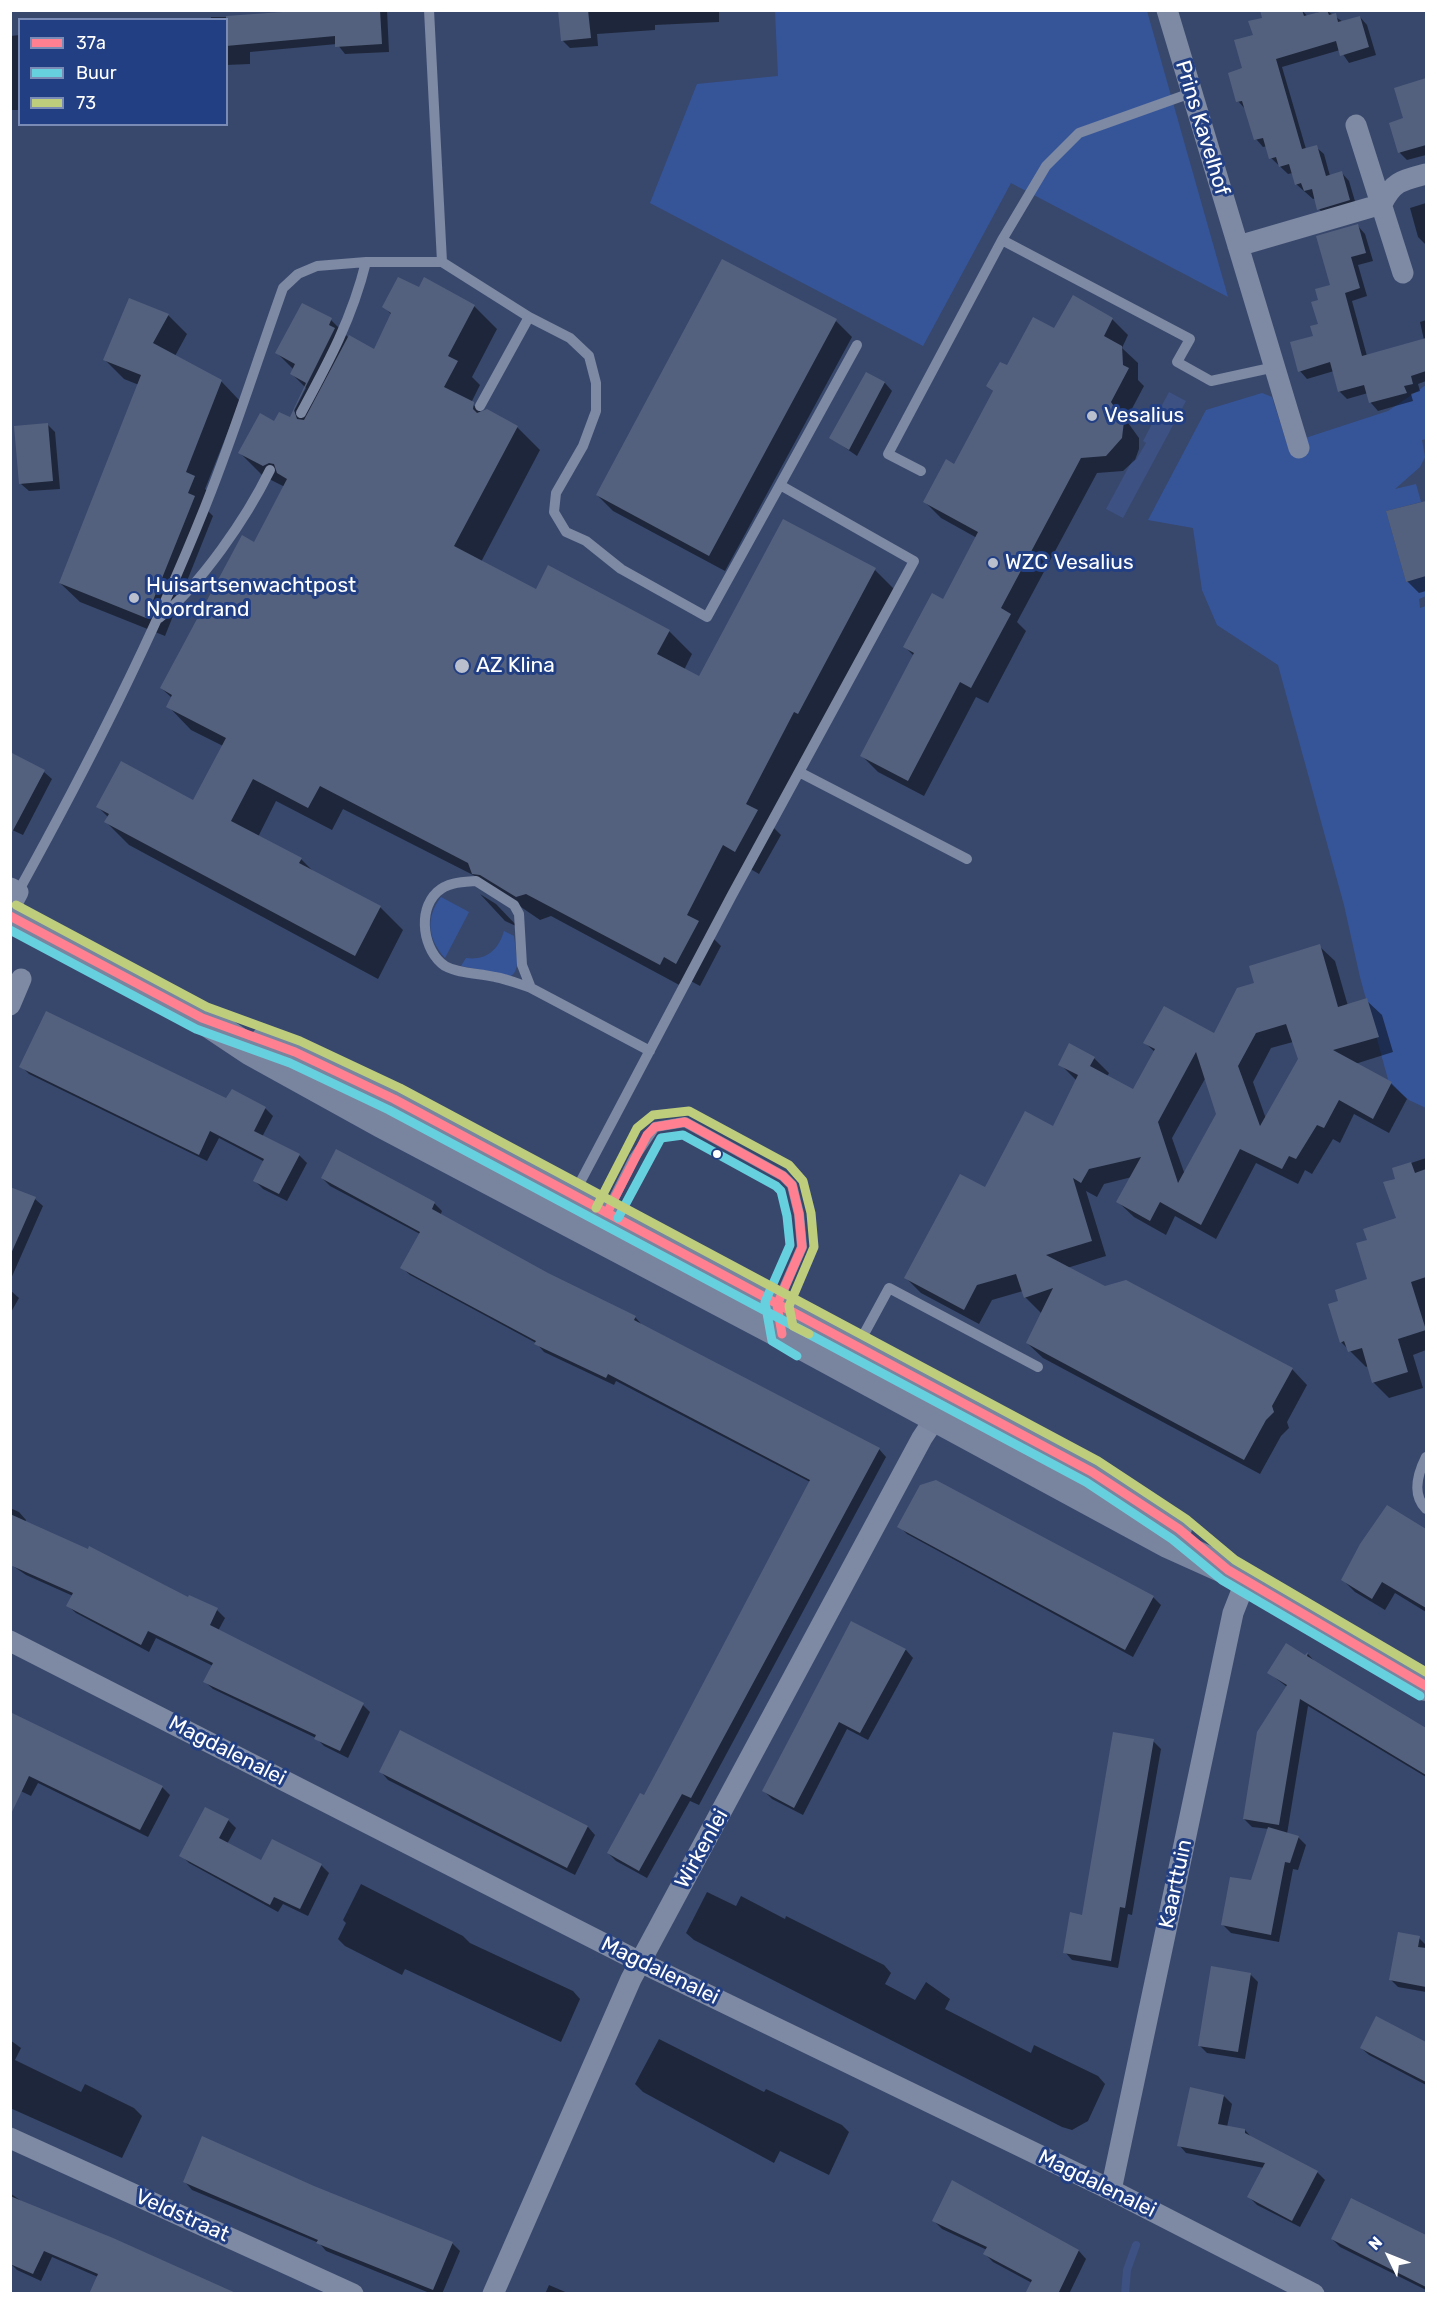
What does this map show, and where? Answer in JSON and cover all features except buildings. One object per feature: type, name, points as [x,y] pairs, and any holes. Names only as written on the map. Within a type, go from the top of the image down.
[{"type":"street","name":"Prins Kavelhof","points":[[1167,10],[1299,448]]},
{"type":"street","points":[[1356,125],[1403,273]]},
{"type":"street","points":[[1238,246],[1382,204],[1389,190],[1400,182],[1426,174]]},
{"type":"street","points":[[12,901],[250,1050],[394,1130],[779,1319],[857,1348],[1092,1472],[1179,1529],[1237,1575]]},
{"type":"street","points":[[10,1005],[21,979]]},
{"type":"street","points":[[202,1018],[305,1057],[394,1099],[565,1199],[607,1213],[936,1417],[1168,1543],[1237,1575],[1426,1686]]},
{"type":"street","name":"Wirkenlei","points":[[494,2294],[640,1962],[922,1438],[936,1417]]},
{"type":"street","name":"Kaarttuin","points":[[1111,2190],[1233,1613],[1237,1575]]},
{"type":"street","name":"Magdalenalei","points":[[10,1641],[640,1962],[1111,2190],[1314,2294]]},
{"type":"street","name":"Veldstraat","points":[[10,2138],[353,2294]]},
{"type":"lane","points":[[429,10],[442,262]]},
{"type":"lane","points":[[921,471],[888,454],[1002,240],[1046,166],[1079,132],[1191,93]]},
{"type":"lane","points":[[1002,240],[1190,339],[1178,362],[1211,381],[1275,367]]},
{"type":"lane","points":[[300,413],[342,337],[357,297],[366,262]]},
{"type":"lane","points":[[12,901],[88,766],[156,620],[205,506],[283,288],[298,274],[317,266],[366,262],[442,262],[529,317],[570,338],[589,356],[596,383],[596,411],[583,446],[556,493],[554,512],[566,532],[586,542],[621,569],[707,617],[857,345]]},
{"type":"lane","points":[[480,406],[529,317]]},
{"type":"lane","points":[[156,620],[193,586],[257,497],[270,470]]},
{"type":"lane","points":[[394,1130],[413,1124],[565,1199],[650,1051],[914,561],[780,485]]},
{"type":"lane","points":[[799,772],[967,859]]},
{"type":"lane","points":[[531,987],[522,965],[519,914],[514,905],[476,881],[454,883],[436,893],[425,914],[425,934],[432,952],[444,965],[531,987],[650,1051]]},
{"type":"lane","points":[[607,1213],[634,1158],[655,1127],[686,1122],[783,1176],[795,1193],[802,1247],[779,1319]]},
{"type":"lane","points":[[857,1348],[889,1288],[1038,1367]]},
{"type":"lane","points":[[1426,1457],[1419,1471],[1417,1483],[1418,1494],[1426,1509]]},
{"type":"shaded area","points":[[775,11],[1147,11],[1228,297],[1011,183],[923,346],[650,203],[697,84],[778,76]]},
{"type":"shaded area","points":[[1426,385],[1426,439],[1422,440],[1425,457],[1420,467],[1395,489],[1416,484],[1421,502],[1386,511],[1406,582],[1426,576],[1426,596],[1419,599],[1420,608],[1426,606],[1426,1108],[1409,1100],[1389,1083],[1360,977],[1344,905],[1278,665],[1217,625],[1202,590],[1193,528],[1148,520],[1206,410],[1262,393],[1272,397],[1287,444],[1388,411]]},
{"type":"shaded area","points":[[1169,392],[1186,401],[1123,518],[1106,509],[1133,459],[1136,460],[1146,443],[1143,441]]},
{"type":"shaded area","points":[[441,897],[469,912],[445,958],[435,943],[431,928],[432,913]]},
{"type":"shaded area","points":[[504,931],[514,936],[517,963],[511,976],[461,966],[466,958],[480,958],[491,952],[499,943]]},
{"type":"waterway","points":[[1125,2294],[1127,2270],[1136,2245]]},
{"type":"transit line","name":"73","points":[[16,905],[207,1007],[300,1041],[400,1088],[1098,1461],[1186,1519],[1235,1560],[1426,1672]]},
{"type":"transit line","name":"37a","points":[[10,916],[202,1018],[295,1052],[394,1099],[1092,1472],[1179,1529],[1228,1570],[1426,1686]]},
{"type":"transit line","name":"Buur","points":[[10,930],[196,1029],[290,1063],[389,1110],[1086,1482],[1172,1539],[1222,1580],[1420,1696]]},
{"type":"transit line","name":"73","points":[[596,1208],[637,1128],[653,1115],[689,1111],[789,1165],[803,1181],[811,1213],[814,1247],[789,1306],[793,1326],[809,1334]]},
{"type":"transit line","name":"37a","points":[[607,1213],[647,1135],[655,1127],[685,1122],[783,1176],[792,1185],[799,1214],[802,1247],[777,1305],[782,1334]]},
{"type":"transit line","name":"Buur","points":[[618,1218],[661,1138],[683,1135],[776,1186],[781,1191],[787,1216],[790,1245],[765,1302],[772,1341],[797,1356]]},
{"type":"place","name":"Vesalius","points":[[1092,416]]},
{"type":"place","name":"WZC Vesalius","points":[[993,563]]},
{"type":"place","name":"Huisartsenwachtpost Noordrand","points":[[134,598]]},
{"type":"place","name":"AZ Klina","points":[[462,666]]}]
